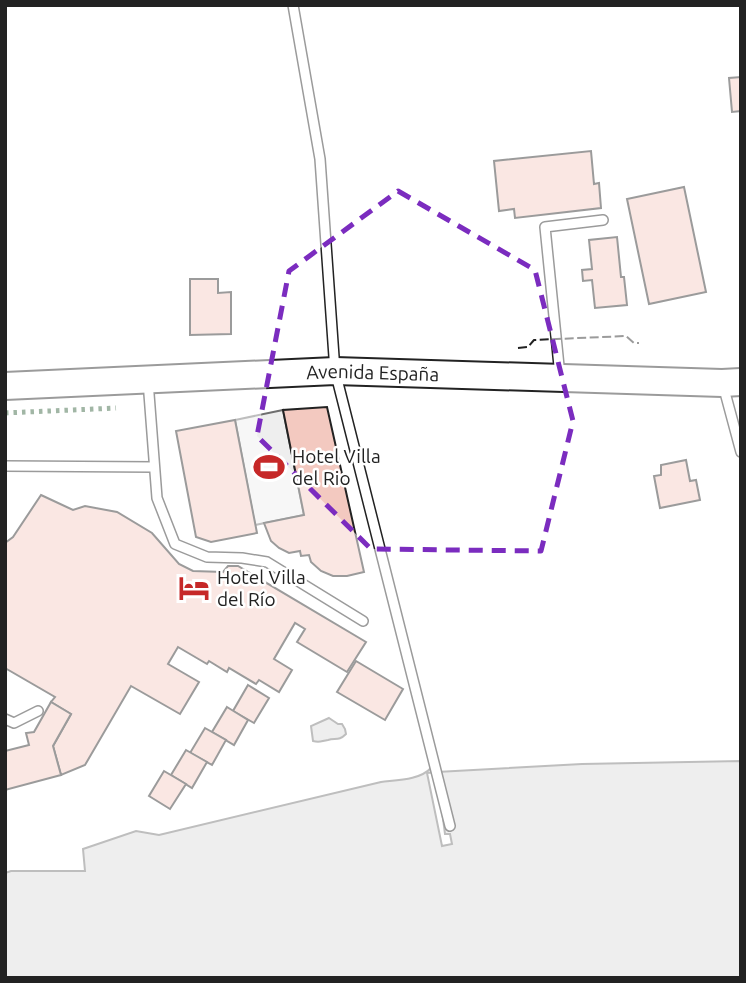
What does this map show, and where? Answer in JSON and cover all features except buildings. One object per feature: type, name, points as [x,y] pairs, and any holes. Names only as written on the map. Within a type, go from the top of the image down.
[{"type":"main road","name":"Avenida España","points":[[5,386],[335,372],[732,383]]},
{"type":"lane","points":[[293,5],[320,159],[335,372],[450,826]]},
{"type":"lane","points":[[560,377],[545,227],[603,220]]},
{"type":"lane","points":[[148,379],[157,498],[175,544],[207,557],[267,562],[363,621]]},
{"type":"lane","points":[[732,383],[741,452]]},
{"type":"lane","points":[[5,466],[155,467]]},
{"type":"lane","points":[[5,719],[14,723],[38,711]]},
{"type":"highlighted area","points":[[398,191],[535,270],[573,421],[541,551],[371,549],[257,436],[289,271]]},
{"type":"shaded area","name":"Hotel Villa del Rio","points":[[283,410],[304,515],[255,525],[235,420]]},
{"type":"shaded area","points":[[329,718],[342,724],[346,734],[337,739],[313,741],[311,726]]},
{"type":"shaded area","points":[[741,761],[741,978],[5,978],[5,873],[85,871],[83,849],[136,831],[159,835],[381,782],[415,777],[431,768],[437,772],[582,764]]},
{"type":"pier","points":[[437,772],[445,834],[450,834],[452,844],[442,846],[427,773]]},
{"type":"hedge","points":[[5,413],[116,408]]},
{"type":"fence","points":[[518,348],[528,347],[534,340],[626,336],[634,343],[639,343]]},
{"type":"place","name":"Hotel Villa del Rio","points":[[269,467]]},
{"type":"place","name":"Hotel Villa del Río","points":[[194,588]]}]
